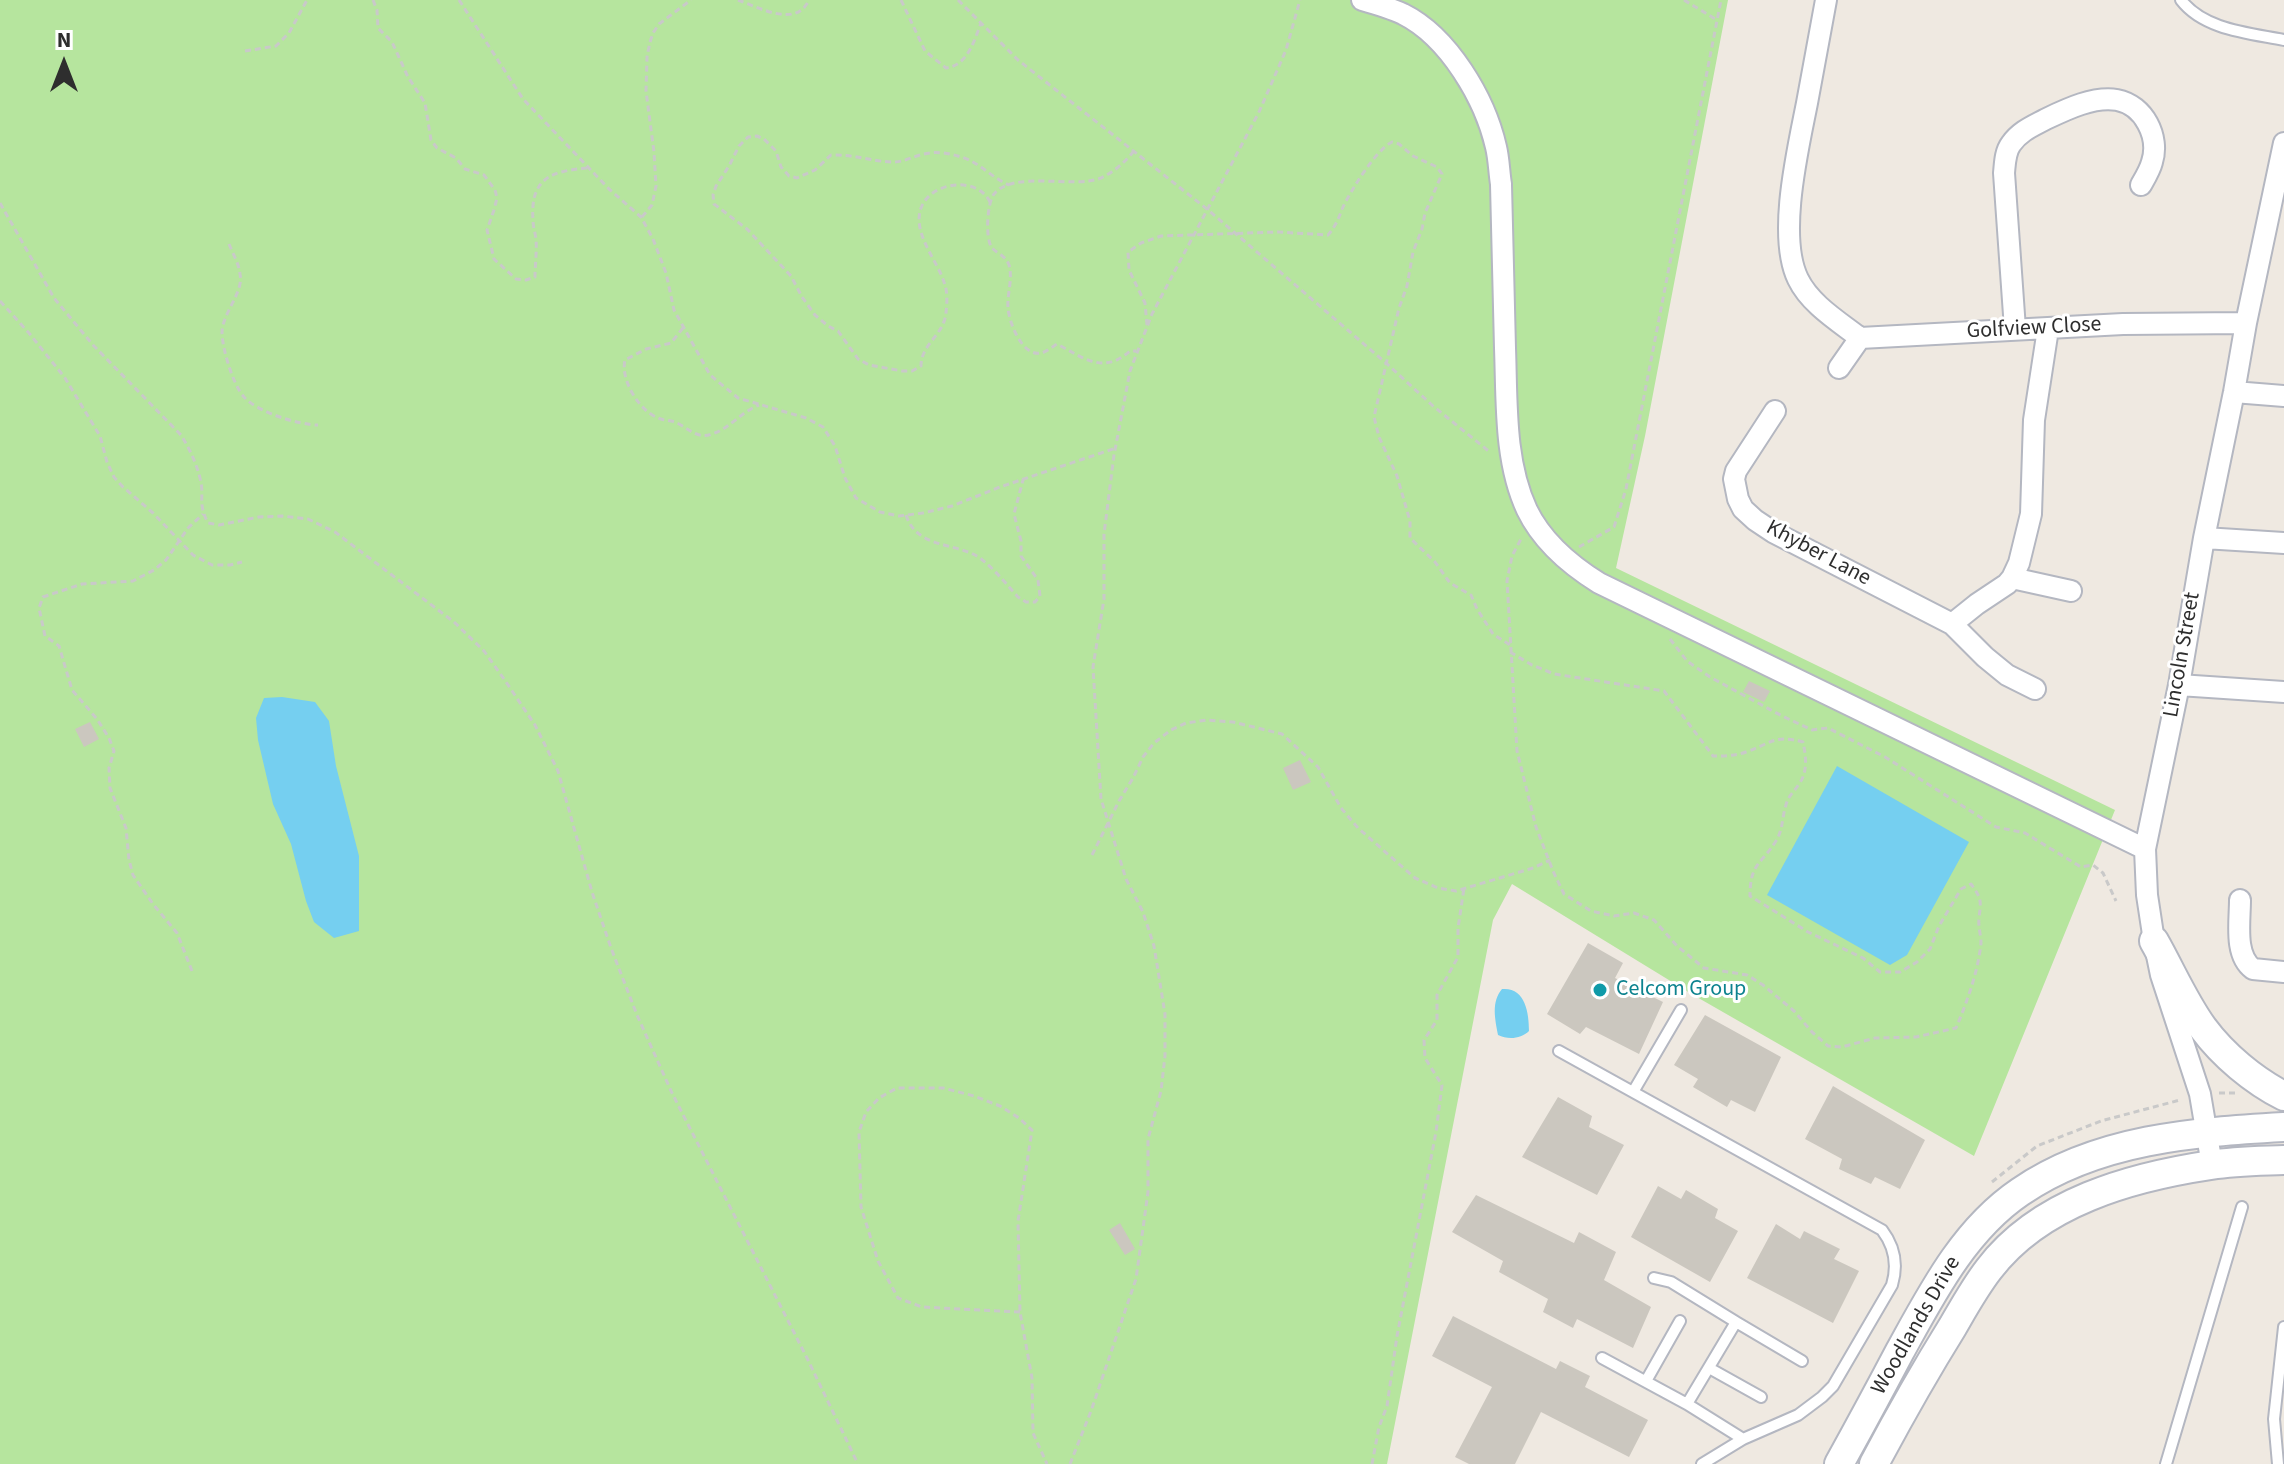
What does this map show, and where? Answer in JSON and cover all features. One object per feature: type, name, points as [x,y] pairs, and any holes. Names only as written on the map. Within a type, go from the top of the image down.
[{"type":"main road","points":[[2154,941],[2202,1027],[2242,1068],[2284,1096]]},
{"type":"main road","name":"Woodlands Drive","points":[[1839,1464],[1937,1284],[1964,1245],[2020,1192],[2061,1169],[2097,1154],[2206,1132],[2284,1127]]},
{"type":"main road","name":"Woodlands Drive","points":[[1874,1464],[1989,1268],[2014,1242],[2045,1219],[2085,1197],[2127,1183],[2212,1165],[2284,1160]]},
{"type":"main road","points":[[1887,1464],[1906,1406]]},
{"type":"street","points":[[1362,0],[1405,15],[1437,40],[1456,61],[1485,113],[1496,147],[1501,184],[1507,414],[1515,473],[1527,510],[1536,527],[1551,544],[1574,567],[1599,583],[2145,849]]},
{"type":"street","points":[[1826,0],[1795,166],[1789,230],[1793,267],[1801,285],[1814,301],[1860,338],[1839,368]]},
{"type":"street","points":[[2015,329],[2004,173],[2006,154],[2011,144],[2023,131],[2068,109],[2101,100],[2119,100],[2138,109],[2146,118],[2153,137],[2155,148],[2152,163],[2141,185]]},
{"type":"street","name":"Lincoln Street","points":[[2212,1165],[2200,1094],[2161,975],[2147,895],[2145,849],[2179,685],[2246,323],[2284,143]]},
{"type":"street","name":"Golfview Close","points":[[1860,338],[2123,324],[2246,323]]},
{"type":"street","points":[[1952,624],[2012,578],[2019,563],[2031,514],[2034,420],[2048,329]]},
{"type":"street","points":[[2234,392],[2284,396]]},
{"type":"street","name":"Khyber Lane","points":[[1775,411],[1736,471],[1735,491],[1743,509],[1773,532],[1952,624],[2007,675],[2035,689]]},
{"type":"street","points":[[2204,538],[2284,543]]},
{"type":"street","points":[[2012,578],[2071,591]]},
{"type":"street","points":[[2179,685],[2284,692]]},
{"type":"street","points":[[2240,900],[2240,948],[2244,959],[2253,969],[2284,972]]},
{"type":"lane","points":[[2181,0],[2196,16],[2223,27],[2284,40]]},
{"type":"lane","points":[[1633,1092],[1681,1010]]},
{"type":"lane","points":[[1559,1051],[1882,1230],[1893,1248],[1896,1273],[1892,1285],[1833,1386],[1811,1407],[1743,1439],[1702,1464]]},
{"type":"lane","points":[[2166,1464],[2242,1207]]},
{"type":"lane","points":[[1654,1278],[1671,1282],[1802,1361]]},
{"type":"lane","points":[[1646,1381],[1680,1321]]},
{"type":"lane","points":[[1687,1404],[1736,1322]]},
{"type":"lane","points":[[2278,1464],[2274,1419],[2284,1327]]},
{"type":"lane","points":[[1602,1358],[1687,1404],[1743,1439]]},
{"type":"lane","points":[[1709,1368],[1761,1397]]},
{"type":"path","points":[[245,51],[276,46],[289,33],[307,0]]},
{"type":"path","points":[[373,0],[378,28],[392,42],[408,77],[425,103],[431,140],[437,148],[456,158],[465,169],[484,175],[495,190],[497,198],[487,230],[488,241],[494,259],[516,279],[535,277],[536,239],[532,215],[540,183],[557,173],[588,168]]},
{"type":"path","points":[[459,0],[523,99],[588,168],[641,217],[666,273],[674,310],[710,375],[738,398],[806,418],[823,427],[835,446],[845,478],[856,498],[880,512],[906,515],[952,506],[1116,448]]},
{"type":"path","points":[[641,217],[652,205],[656,186],[646,91],[650,42],[659,24],[691,0]]},
{"type":"path","points":[[738,0],[774,14],[789,14],[806,6],[809,0]]},
{"type":"path","points":[[901,0],[925,51],[946,68],[954,67],[967,55],[981,23]]},
{"type":"path","points":[[958,0],[1018,60],[1207,209],[1433,406],[1476,438],[1515,473]]},
{"type":"path","points":[[1070,1464],[1136,1279],[1148,1192],[1148,1139],[1161,1091],[1165,1056],[1165,1014],[1154,946],[1143,912],[1126,879],[1101,799],[1093,667],[1104,599],[1104,534],[1116,448],[1130,371],[1147,328],[1259,112],[1286,50],[1300,0]]},
{"type":"path","points":[[1684,0],[1717,20]]},
{"type":"path","points":[[1551,544],[1577,547],[1614,527],[1626,489],[1721,0]]},
{"type":"path","points":[[990,202],[986,193],[978,188],[959,184],[933,194],[921,207],[923,236],[945,283],[946,314],[943,328],[924,349],[921,366],[912,371],[902,371],[869,365],[858,359],[838,331],[815,315],[791,276],[747,229],[714,204],[713,195],[739,146],[748,137],[757,136],[776,151],[781,167],[789,176],[797,178],[815,170],[831,155],[847,154],[898,162],[937,152],[965,158],[994,179],[1009,185]]},
{"type":"path","points":[[1147,328],[1145,303],[1129,270],[1128,252],[1141,243],[1161,236],[1278,232],[1328,235],[1376,154],[1392,142],[1437,167],[1442,174],[1440,182],[1425,213],[1413,252],[1374,417],[1383,447],[1397,476],[1410,521],[1410,538],[1435,562],[1450,583],[1471,595],[1493,634],[1510,645]]},
{"type":"path","points":[[1134,151],[1124,163],[1099,179],[1037,181],[1000,189],[990,202],[989,240],[992,248],[1006,259],[1009,266],[1008,312],[1014,332],[1033,353],[1042,353],[1057,344],[1087,360],[1104,364],[1116,363],[1130,351],[1138,351]]},
{"type":"path","points":[[0,203],[54,298],[93,345],[181,435],[191,451],[201,481],[201,510],[208,523],[219,525],[282,516],[308,519],[335,532],[454,622],[484,651],[504,679],[535,725],[558,771],[611,948],[666,1080],[858,1464]]},
{"type":"path","points":[[229,244],[241,274],[241,282],[226,314],[222,333],[238,390],[246,400],[281,417],[318,425]]},
{"type":"path","points":[[0,301],[65,378],[100,436],[114,477],[193,555],[212,565],[242,562]]},
{"type":"path","points":[[683,328],[671,343],[646,349],[625,360],[624,375],[638,401],[661,419],[674,421],[690,432],[710,436],[759,405]]},
{"type":"path","points":[[906,515],[908,523],[931,542],[976,555],[1018,597],[1026,602],[1035,602],[1040,596],[1040,588],[1021,556],[1021,541],[1014,514],[1023,480]]},
{"type":"path","points":[[192,971],[177,933],[133,875],[126,828],[110,788],[109,768],[114,751],[97,719],[72,690],[59,646],[45,636],[39,608],[43,597],[56,591],[82,584],[133,581],[154,570],[166,560],[188,528],[203,514]]},
{"type":"path","points":[[1510,652],[1554,674],[1664,691],[1713,756],[1748,752],[1766,742],[1787,738],[1803,742],[1807,758],[1801,781],[1789,796],[1776,841],[1750,878],[1750,896],[1808,932],[1863,958],[1880,972],[1900,972],[1917,962],[1930,949],[1939,926],[1961,889],[1971,884],[1982,905],[1979,920],[1981,940],[1965,1006],[1956,1028],[1916,1037],[1875,1038],[1842,1047],[1828,1046],[1763,985],[1747,975],[1704,968],[1677,946],[1654,920],[1634,913],[1614,916],[1591,911],[1564,894],[1528,801],[1517,751],[1510,652],[1507,581],[1519,541],[1536,527]]},
{"type":"path","points":[[1661,629],[1687,661],[1723,683],[1812,730],[1828,728],[1885,757],[1996,827],[2025,833],[2081,867],[2093,865],[2103,873],[2116,901]]},
{"type":"path","points":[[1092,855],[1143,757],[1154,743],[1186,723],[1207,720],[1233,722],[1282,734],[1318,767],[1341,808],[1358,828],[1415,878],[1438,888],[1456,891],[1550,860]]},
{"type":"path","points":[[1372,1464],[1379,1427],[1387,1406],[1442,1085],[1425,1058],[1424,1040],[1437,1020],[1437,995],[1458,957],[1458,928],[1464,888]]},
{"type":"path","points":[[1020,1312],[922,1307],[898,1298],[878,1261],[861,1207],[859,1132],[866,1112],[879,1098],[897,1088],[943,1088],[1000,1106],[1032,1130],[1018,1221],[1020,1312],[1032,1378],[1033,1433],[1047,1464]]},
{"type":"green space","points":[[0,0],[1728,0],[1645,436],[1616,568],[2115,810],[1974,1156],[1695,996],[1512,884],[1493,920],[1387,1464],[0,1464]]},
{"type":"water","points":[[282,697],[315,702],[329,721],[336,766],[359,856],[359,931],[334,938],[314,922],[291,844],[273,804],[258,740],[256,718],[264,698]]},
{"type":"water","points":[[1837,766],[1969,842],[1907,955],[1890,965],[1767,895]]},
{"type":"water","points":[[1502,989],[1516,992],[1524,1002],[1529,1031],[1522,1036],[1510,1038],[1498,1035],[1495,1005]]},
{"type":"building","points":[[1749,681],[1770,691],[1764,702],[1743,692]]},
{"type":"building","points":[[90,722],[99,739],[84,747],[75,729]]},
{"type":"building","points":[[1300,760],[1311,782],[1293,790],[1283,768]]},
{"type":"building","name":"Celcom Group","points":[[1588,943],[1623,963],[1615,978],[1663,1002],[1639,1054],[1586,1027],[1580,1034],[1547,1014]]},
{"type":"building","points":[[1705,1015],[1781,1057],[1755,1112],[1731,1100],[1727,1107],[1693,1087],[1698,1079],[1674,1065]]},
{"type":"building","points":[[1833,1086],[1925,1140],[1900,1189],[1875,1177],[1871,1184],[1839,1169],[1842,1159],[1805,1139]]},
{"type":"building","points":[[1558,1097],[1592,1116],[1589,1127],[1624,1145],[1597,1195],[1522,1157]]},
{"type":"building","points":[[1658,1186],[1681,1199],[1686,1190],[1718,1209],[1715,1218],[1738,1231],[1710,1282],[1631,1237]]},
{"type":"building","points":[[1476,1195],[1574,1243],[1579,1232],[1616,1252],[1604,1280],[1651,1307],[1633,1348],[1577,1319],[1573,1328],[1543,1312],[1548,1299],[1499,1272],[1503,1261],[1452,1232]]},
{"type":"building","points":[[1120,1223],[1135,1249],[1125,1255],[1109,1230]]},
{"type":"building","points":[[1776,1224],[1800,1239],[1804,1231],[1840,1249],[1834,1259],[1859,1271],[1833,1323],[1747,1278]]},
{"type":"building","points":[[1453,1316],[1556,1369],[1560,1361],[1590,1376],[1585,1387],[1648,1420],[1629,1457],[1541,1412],[1515,1464],[1469,1464],[1455,1457],[1492,1387],[1432,1356]]},
{"type":"place","name":"Celcom Group","points":[[1600,990]]}]
